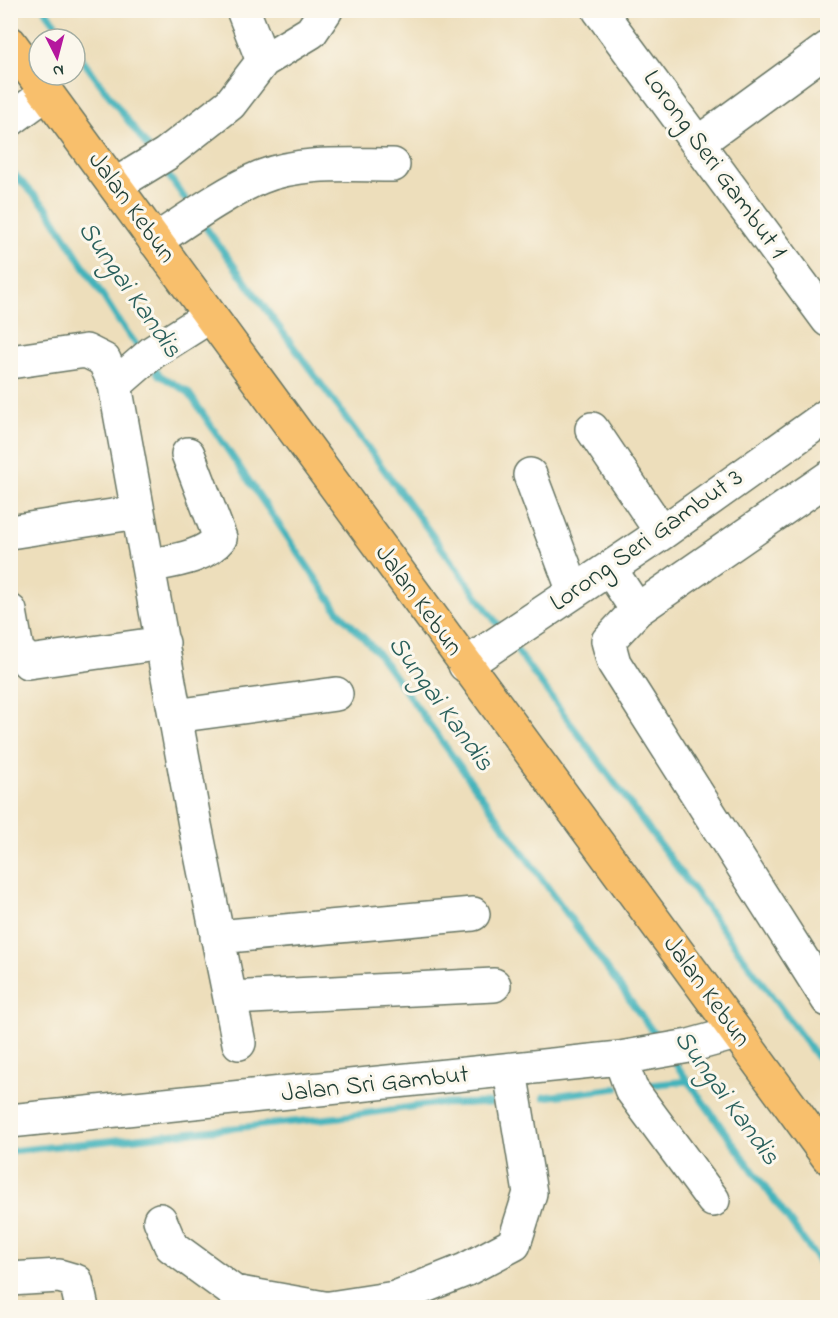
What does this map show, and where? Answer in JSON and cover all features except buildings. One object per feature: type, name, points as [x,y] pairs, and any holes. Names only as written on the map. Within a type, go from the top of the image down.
[{"type":"main road","name":"Jalan Kebun","points":[[10,43],[828,1157]]},
{"type":"street","points":[[243,10],[263,61]]},
{"type":"street","points":[[115,185],[159,158],[230,104],[263,61],[311,32],[326,10]]},
{"type":"street","name":"Lorong Seri Gambut 1","points":[[598,10],[828,320]]},
{"type":"street","points":[[698,143],[824,60]]},
{"type":"street","points":[[10,120],[47,93]]},
{"type":"street","points":[[155,241],[196,214],[261,177],[318,165],[393,165]]},
{"type":"street","points":[[133,369],[210,316]]},
{"type":"street","points":[[10,362],[86,351],[104,360],[133,369]]},
{"type":"street","points":[[133,369],[138,512],[217,937],[239,1043]]},
{"type":"street","name":"Lorong Seri Gambut 3","points":[[465,665],[610,569],[828,415]]},
{"type":"street","points":[[592,429],[662,533]]},
{"type":"street","points":[[148,566],[188,557],[213,547],[220,538],[188,454]]},
{"type":"street","points":[[530,475],[574,592]]},
{"type":"street","points":[[828,478],[636,610],[608,641],[614,663],[828,1000]]},
{"type":"street","points":[[10,532],[138,512]]},
{"type":"street","points":[[610,569],[636,610]]},
{"type":"street","points":[[10,610],[17,650],[28,662],[163,644]]},
{"type":"street","points":[[175,716],[336,694]]},
{"type":"street","points":[[217,937],[473,914]]},
{"type":"street","points":[[230,999],[494,986]]},
{"type":"street","name":"Jalan Sri Gambut","points":[[10,1121],[631,1057],[689,1046],[736,1033]]},
{"type":"street","points":[[631,1057],[631,1089],[713,1200]]},
{"type":"street","points":[[330,1308],[395,1298],[465,1270],[514,1244],[530,1193],[510,1071]]},
{"type":"street","points":[[160,1220],[171,1246],[234,1292],[324,1308]]},
{"type":"street","points":[[10,1279],[59,1276],[76,1281],[82,1308]]},
{"type":"waterway","points":[[45,10],[58,27]]},
{"type":"waterway","points":[[87,66],[153,154]]},
{"type":"waterway","points":[[163,168],[191,207]]},
{"type":"waterway","name":"Sungai Kandis","points":[[10,170],[47,208],[120,323],[142,352]]},
{"type":"waterway","points":[[201,221],[502,630]]},
{"type":"waterway","name":"Sungai Kandis","points":[[152,365],[159,375],[188,392],[338,611],[377,652],[661,1043]]},
{"type":"waterway","points":[[512,644],[828,1072]]},
{"type":"waterway","name":"Sungai Kandis","points":[[672,1059],[828,1274]]},
{"type":"waterway","points":[[649,1085],[688,1081]]},
{"type":"waterway","points":[[544,1097],[617,1088]]},
{"type":"waterway","points":[[10,1151],[341,1117],[431,1104],[490,1103]]}]
